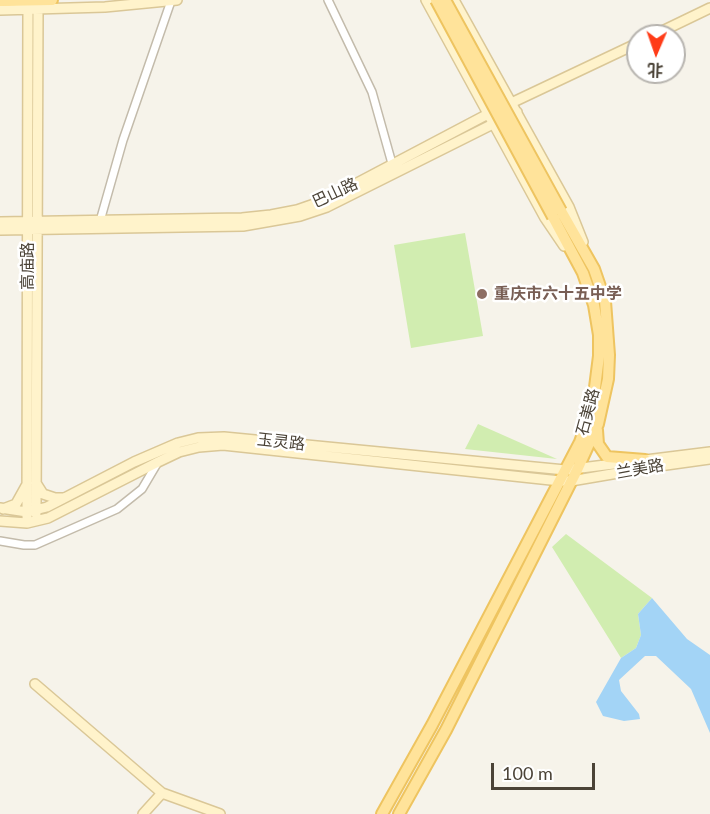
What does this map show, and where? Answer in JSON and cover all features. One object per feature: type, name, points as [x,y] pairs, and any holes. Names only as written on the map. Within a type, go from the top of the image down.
[{"type":"main road","points":[[0,1],[52,0]]},
{"type":"main road","name":"石美路","points":[[382,814],[565,481],[577,470],[598,424],[608,379],[609,355],[605,301],[436,0]]},
{"type":"main road","name":"石美路","points":[[445,0],[557,214]]},
{"type":"main road","name":"石美路","points":[[399,814],[446,730],[565,481],[565,470],[587,423],[597,379],[598,335],[589,271]]},
{"type":"main road","points":[[598,424],[598,444],[607,457],[645,460]]},
{"type":"street","points":[[328,0],[372,92],[394,168]]},
{"type":"street","points":[[426,0],[545,218],[589,271]]},
{"type":"street","points":[[454,0],[569,207],[589,271]]},
{"type":"street","points":[[0,10],[105,7],[174,1],[123,140],[100,221]]},
{"type":"street","points":[[677,24],[710,8]]},
{"type":"street","name":"高庙路","points":[[31,523],[33,9]]},
{"type":"street","name":"巴山路","points":[[0,222],[33,225],[243,226],[300,216],[327,207],[488,114],[626,49]]},
{"type":"street","name":"巴山路","points":[[0,230],[33,225],[100,221],[271,216],[323,201],[516,112]]},
{"type":"street","name":"玉灵路","points":[[31,511],[66,497],[134,462],[178,443],[198,438],[438,464],[565,481]]},
{"type":"street","name":"玉灵路","points":[[0,521],[31,523],[48,518],[179,452],[224,441]]},
{"type":"street","name":"兰美路","points":[[577,470],[710,452]]},
{"type":"street","name":"兰美路","points":[[565,481],[710,459]]},
{"type":"street","points":[[0,541],[35,545],[117,509],[142,489],[158,462]]},
{"type":"street","name":"玉灵路","points":[[438,464],[577,470]]},
{"type":"street","points":[[1,509],[16,504],[32,482],[43,494],[54,498],[66,497]]},
{"type":"street","points":[[1,509],[31,511]]},
{"type":"street","points":[[35,684],[162,793],[220,814]]},
{"type":"street","points":[[143,814],[162,793]]},
{"type":"green space","points":[[465,233],[483,336],[411,348],[394,245]]},
{"type":"green space","points":[[478,424],[557,459],[465,449]]},
{"type":"green space","points":[[566,534],[652,598],[638,614],[641,635],[636,648],[621,658],[552,547]]},
{"type":"water","points":[[652,598],[687,639],[710,655],[710,733],[691,689],[656,656],[645,656],[619,680],[621,691],[639,714],[640,719],[624,721],[603,716],[596,702],[621,658],[636,648],[641,635],[638,614]]},
{"type":"place","name":"重庆市六十五中学","points":[[482,294]]}]
